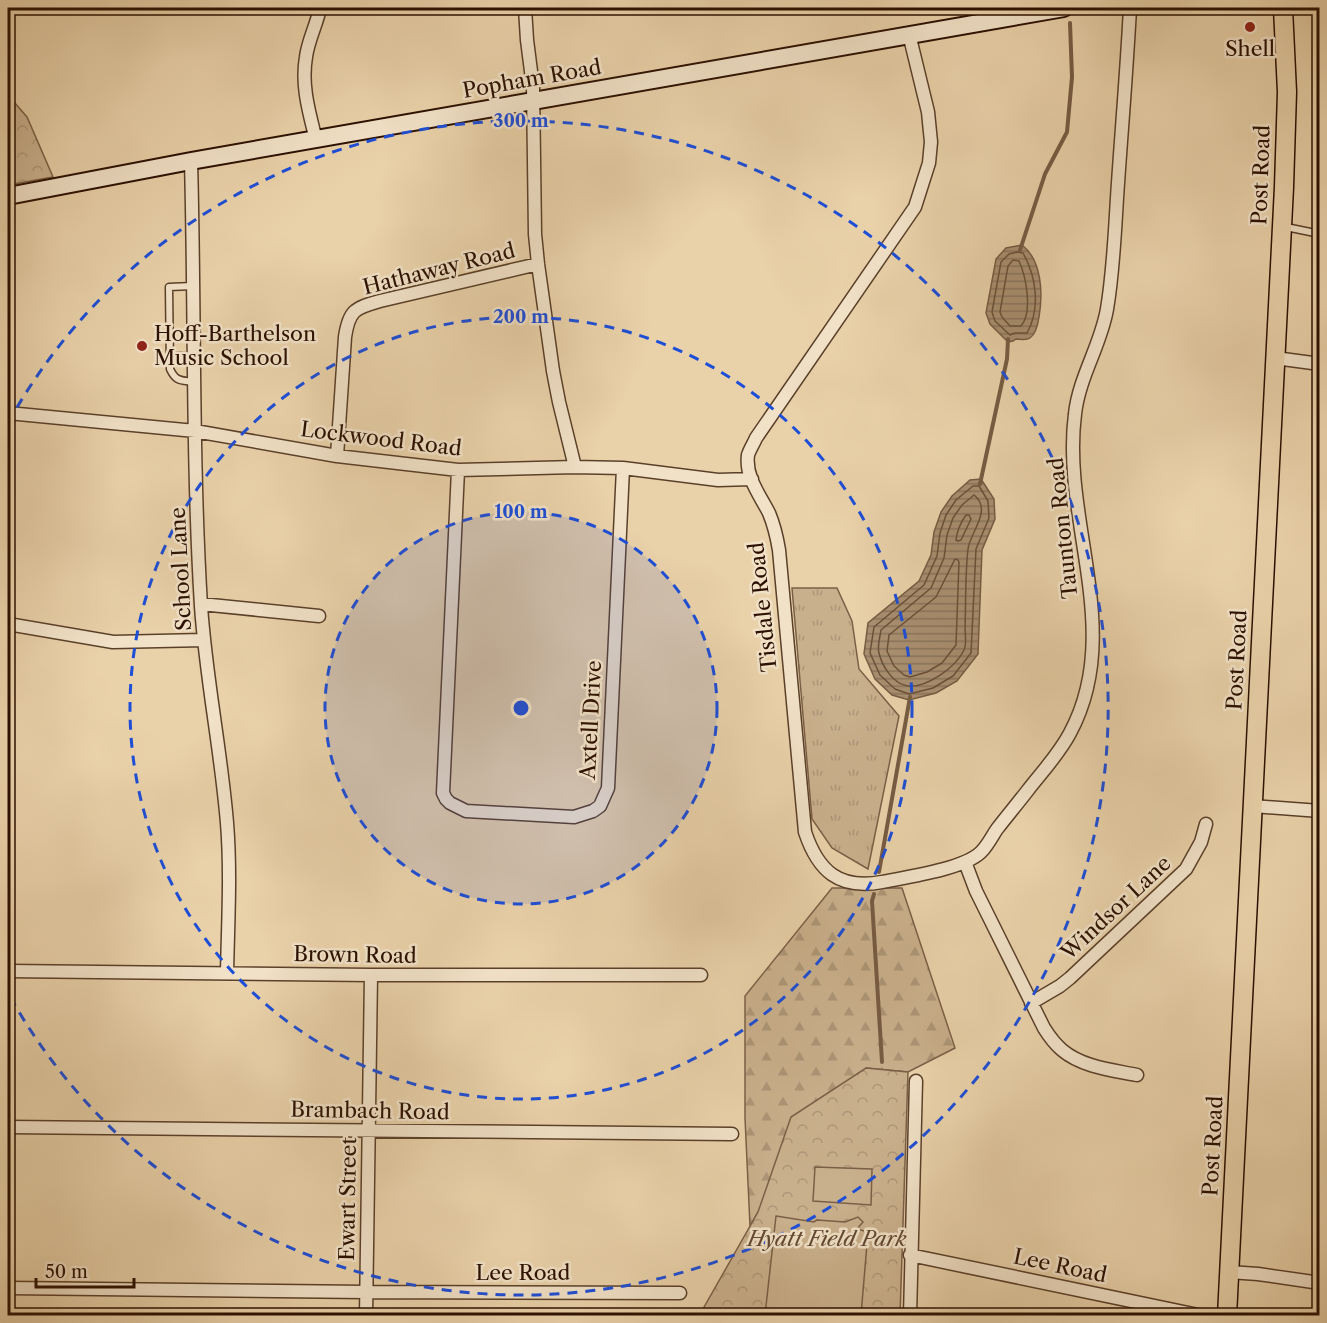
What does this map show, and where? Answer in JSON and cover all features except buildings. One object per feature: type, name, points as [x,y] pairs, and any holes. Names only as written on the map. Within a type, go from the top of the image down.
[{"type":"main road","name":"Popham Road","points":[[8,196],[191,161],[909,34],[986,17],[1064,8]]},
{"type":"main road","name":"Post Road","points":[[1227,1316],[1282,226],[1287,93],[1283,8]]},
{"type":"street","points":[[316,140],[303,82],[309,43],[320,8]]},
{"type":"street","points":[[525,8],[533,87],[537,264],[557,392],[575,467]]},
{"type":"street","name":"Taunton Road","points":[[965,862],[983,851],[1070,734],[1083,703],[1093,664],[1094,632],[1090,588],[1075,492],[1073,439],[1080,386],[1107,312],[1130,8]]},
{"type":"street","name":"Tisdale Road","points":[[909,34],[928,112],[931,142],[929,163],[915,207],[756,438],[748,454],[748,467],[757,493],[774,526],[779,550],[801,802],[805,831],[813,852],[821,865],[834,876],[861,884],[879,883],[965,862]]},
{"type":"street","name":"School Lane","points":[[191,161],[195,431],[201,604],[227,824],[228,973]]},
{"type":"street","name":"Hathaway Road","points":[[337,456],[345,337],[347,323],[357,309],[380,301],[537,264]]},
{"type":"street","points":[[1275,358],[1320,364]]},
{"type":"street","name":"Lockwood Road","points":[[8,413],[195,431],[337,456],[458,470],[624,468],[718,480],[752,479]]},
{"type":"street","name":"Axtell Drive","points":[[458,470],[443,793],[450,803],[466,810],[574,817],[593,811],[600,806],[608,788],[624,468]]},
{"type":"street","points":[[201,604],[319,616]]},
{"type":"street","points":[[8,624],[113,642],[204,639]]},
{"type":"street","points":[[1252,806],[1320,811]]},
{"type":"street","name":"Windsor Lane","points":[[1031,1003],[1070,978],[1186,869],[1201,842],[1206,824]]},
{"type":"street","points":[[965,862],[976,891],[1031,1003],[1044,1029],[1056,1044],[1064,1052],[1077,1059],[1098,1067],[1137,1075]]},
{"type":"street","name":"Brown Road","points":[[8,971],[371,975],[701,975]]},
{"type":"street","name":"Ewart Street","points":[[366,1316],[371,975]]},
{"type":"street","points":[[910,1316],[916,1082]]},
{"type":"street","name":"Brambach Road","points":[[8,1127],[732,1134]]},
{"type":"street","name":"Lee Road","points":[[910,1255],[1203,1316]]},
{"type":"street","points":[[1229,1272],[1320,1282]]},
{"type":"street","name":"Lee Road","points":[[8,1288],[680,1293]]},
{"type":"lane","points":[[1282,226],[1320,234]]},
{"type":"lane","points":[[193,286],[169,287],[170,369],[173,377],[178,380],[194,382]]},
{"type":"lane","points":[[170,356],[194,356]]},
{"type":"green space","points":[[8,95],[27,117],[53,177],[8,185]]},
{"type":"green space","points":[[792,588],[837,588],[852,621],[859,669],[899,716],[868,869],[832,848],[812,819]]},
{"type":"green space","points":[[832,888],[902,888],[955,1048],[908,1072],[866,1068],[758,1212],[750,1226],[745,1118],[745,996]]},
{"type":"green space","name":"Hyatt Field Park","points":[[866,1068],[908,1072],[900,1315],[699,1316],[758,1212],[791,1117]]},
{"type":"green space","points":[[815,1167],[872,1169],[871,1205],[813,1201]]},
{"type":"green space","points":[[776,1216],[814,1222],[817,1220],[845,1222],[858,1217],[863,1222],[857,1229],[868,1232],[861,1315],[765,1315]]},
{"type":"water","points":[[1022,245],[1034,259],[1040,278],[1039,317],[1035,331],[1030,338],[1008,342],[990,324],[986,313],[996,259],[1006,248]]},
{"type":"water","points":[[981,479],[994,499],[995,519],[982,550],[978,654],[957,681],[936,693],[909,700],[892,695],[875,679],[864,654],[868,623],[919,581],[931,555],[934,532],[941,512],[952,496],[970,480]]},
{"type":"waterway","points":[[1020,250],[1045,174],[1067,132],[1072,77],[1070,23]]},
{"type":"waterway","points":[[980,484],[1007,359],[1008,339]]},
{"type":"waterway","points":[[879,872],[910,697]]},
{"type":"waterway","points":[[874,894],[872,901],[882,1062]]},
{"type":"place","name":"Shell","points":[[1250,27]]},
{"type":"place","name":"Hoff-Barthelson Music School","points":[[142,346]]}]
